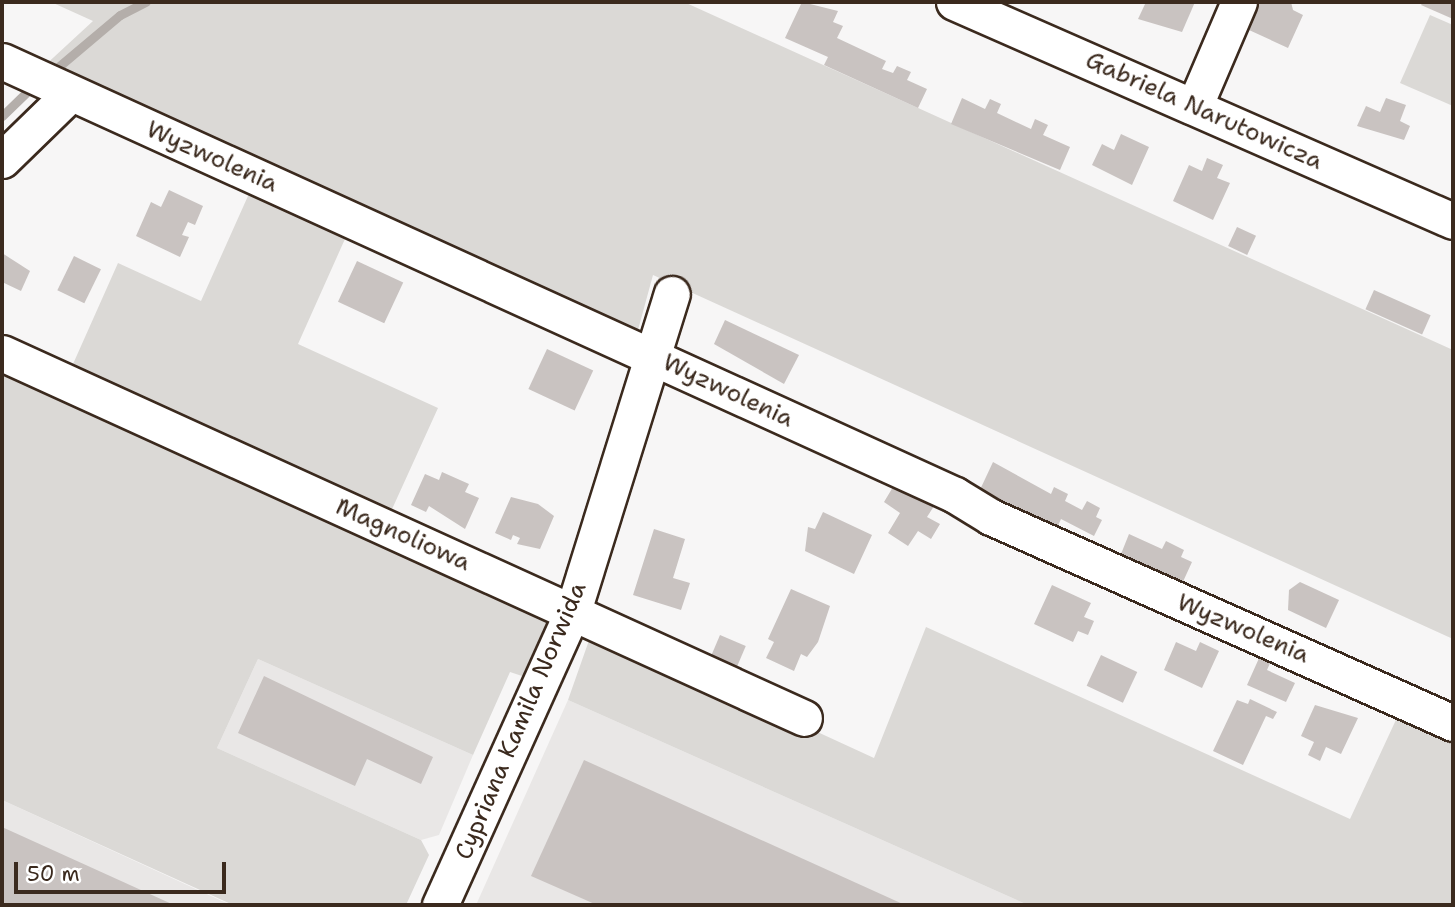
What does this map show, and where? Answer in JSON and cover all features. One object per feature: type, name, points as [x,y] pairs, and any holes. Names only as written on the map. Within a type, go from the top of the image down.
[{"type":"street","points":[[1194,107],[1239,2]]},
{"type":"street","name":"Gabriela Narutowicza","points":[[960,3],[1453,221]]},
{"type":"street","name":"Wyzwolenia","points":[[2,61],[955,495],[991,517],[1453,723]]},
{"type":"street","points":[[2,160],[71,93]]},
{"type":"street","name":"Cypriana Kamila Norwida","points":[[440,905],[573,611],[655,358],[672,293]]},
{"type":"street","name":"Magnoliowa","points":[[2,353],[804,718]]},
{"type":"shaded area","points":[[51,2],[684,2],[1453,350],[1453,639],[653,275],[635,341],[41,69],[93,21]]},
{"type":"shaded area","points":[[1430,15],[1453,25],[1453,106],[1400,83]]},
{"type":"shaded area","points":[[252,187],[349,230],[298,344],[438,408],[388,518],[69,373],[118,263],[201,301]]},
{"type":"shaded area","points":[[2,365],[552,611],[525,677],[510,672],[473,755],[258,659],[217,748],[421,840],[429,855],[406,905],[233,905],[2,800]]},
{"type":"shaded area","points":[[926,627],[1350,819],[1401,709],[1453,734],[1453,905],[1028,905],[568,700],[593,629],[874,758]]},
{"type":"shaded area","points":[[258,659],[473,755],[439,835],[421,840],[217,748]]},
{"type":"shaded area","points":[[568,700],[1028,905],[476,905]]},
{"type":"shaded area","points":[[2,800],[222,901],[233,905],[2,905]]},
{"type":"building","points":[[802,2],[838,11],[833,22],[843,26],[837,38],[886,61],[882,69],[893,73],[897,66],[911,72],[907,80],[927,89],[918,108],[824,65],[828,57],[785,38]]},
{"type":"building","points":[[1146,2],[1195,2],[1182,32],[1138,19]]},
{"type":"building","points":[[1258,2],[1291,2],[1293,10],[1303,15],[1288,48],[1249,30]]},
{"type":"building","points":[[1423,2],[1453,2],[1453,19],[1421,5]]},
{"type":"building","points":[[962,98],[985,109],[990,99],[1001,104],[997,113],[1031,129],[1035,119],[1048,125],[1043,135],[1070,147],[1060,170],[951,124]]},
{"type":"building","points":[[1386,98],[1406,105],[1400,121],[1410,126],[1404,140],[1357,126],[1366,106],[1380,112]]},
{"type":"building","points":[[1121,134],[1149,147],[1132,185],[1092,165],[1102,144],[1114,150]]},
{"type":"building","points":[[1207,158],[1223,165],[1217,178],[1230,183],[1213,220],[1173,201],[1189,165],[1202,171]]},
{"type":"building","points":[[169,190],[203,206],[195,225],[188,222],[182,235],[189,237],[180,257],[136,236],[151,202],[161,207]]},
{"type":"building","points":[[1237,227],[1256,236],[1247,255],[1228,246]]},
{"type":"building","points":[[2,253],[30,271],[21,291],[2,282]]},
{"type":"building","points":[[74,256],[101,269],[84,303],[57,290]]},
{"type":"building","points":[[357,261],[403,283],[384,323],[338,302]]},
{"type":"building","points":[[1374,290],[1431,315],[1422,334],[1365,309]]},
{"type":"building","points":[[725,320],[799,355],[784,384],[714,344]]},
{"type":"building","points":[[547,349],[593,371],[575,410],[528,389]]},
{"type":"building","points":[[993,462],[1051,494],[1054,487],[1068,494],[1065,501],[1082,510],[1087,501],[1100,508],[1096,517],[1102,520],[1094,536],[1061,519],[1056,530],[978,494]]},
{"type":"building","points":[[442,472],[469,484],[465,492],[479,498],[465,529],[429,506],[426,512],[411,505],[425,474],[439,480]]},
{"type":"building","points":[[896,482],[936,503],[927,517],[940,524],[931,539],[918,531],[908,546],[888,533],[900,513],[884,502]]},
{"type":"building","points":[[511,497],[538,504],[554,516],[540,549],[517,544],[520,538],[513,535],[511,540],[495,533]]},
{"type":"building","points":[[823,512],[872,535],[854,574],[805,551],[808,527],[815,529]]},
{"type":"building","points":[[654,529],[685,539],[673,578],[690,583],[681,610],[633,595]]},
{"type":"building","points":[[1129,534],[1162,549],[1166,541],[1184,550],[1181,557],[1192,562],[1181,586],[1119,559]]},
{"type":"building","points":[[1300,582],[1339,600],[1326,628],[1288,610],[1289,590]]},
{"type":"building","points":[[1052,585],[1091,603],[1084,617],[1094,621],[1088,635],[1078,631],[1073,642],[1034,624]]},
{"type":"building","points":[[791,589],[830,606],[818,642],[807,657],[801,654],[794,671],[766,658],[774,642],[768,639]]},
{"type":"building","points":[[720,635],[746,646],[735,672],[709,661]]},
{"type":"building","points":[[1176,642],[1196,651],[1200,642],[1219,651],[1202,688],[1164,670]]},
{"type":"building","points":[[1101,655],[1137,672],[1123,703],[1087,686]]},
{"type":"building","points":[[1260,656],[1271,661],[1267,670],[1295,683],[1286,702],[1247,685]]},
{"type":"building","points":[[264,676],[433,757],[421,784],[367,759],[355,786],[238,733]]},
{"type":"building","points":[[1250,699],[1277,712],[1273,719],[1266,716],[1243,765],[1213,751],[1237,700],[1248,704]]},
{"type":"building","points":[[1315,705],[1358,718],[1341,754],[1326,747],[1320,761],[1308,755],[1314,742],[1301,736]]},
{"type":"building","points":[[584,760],[905,905],[597,905],[531,876]]},
{"type":"building","points":[[2,827],[174,905],[2,905]]},
{"type":"waterway","points":[[57,68],[120,15],[146,2]]},
{"type":"waterway","points":[[2,116],[26,93]]}]
